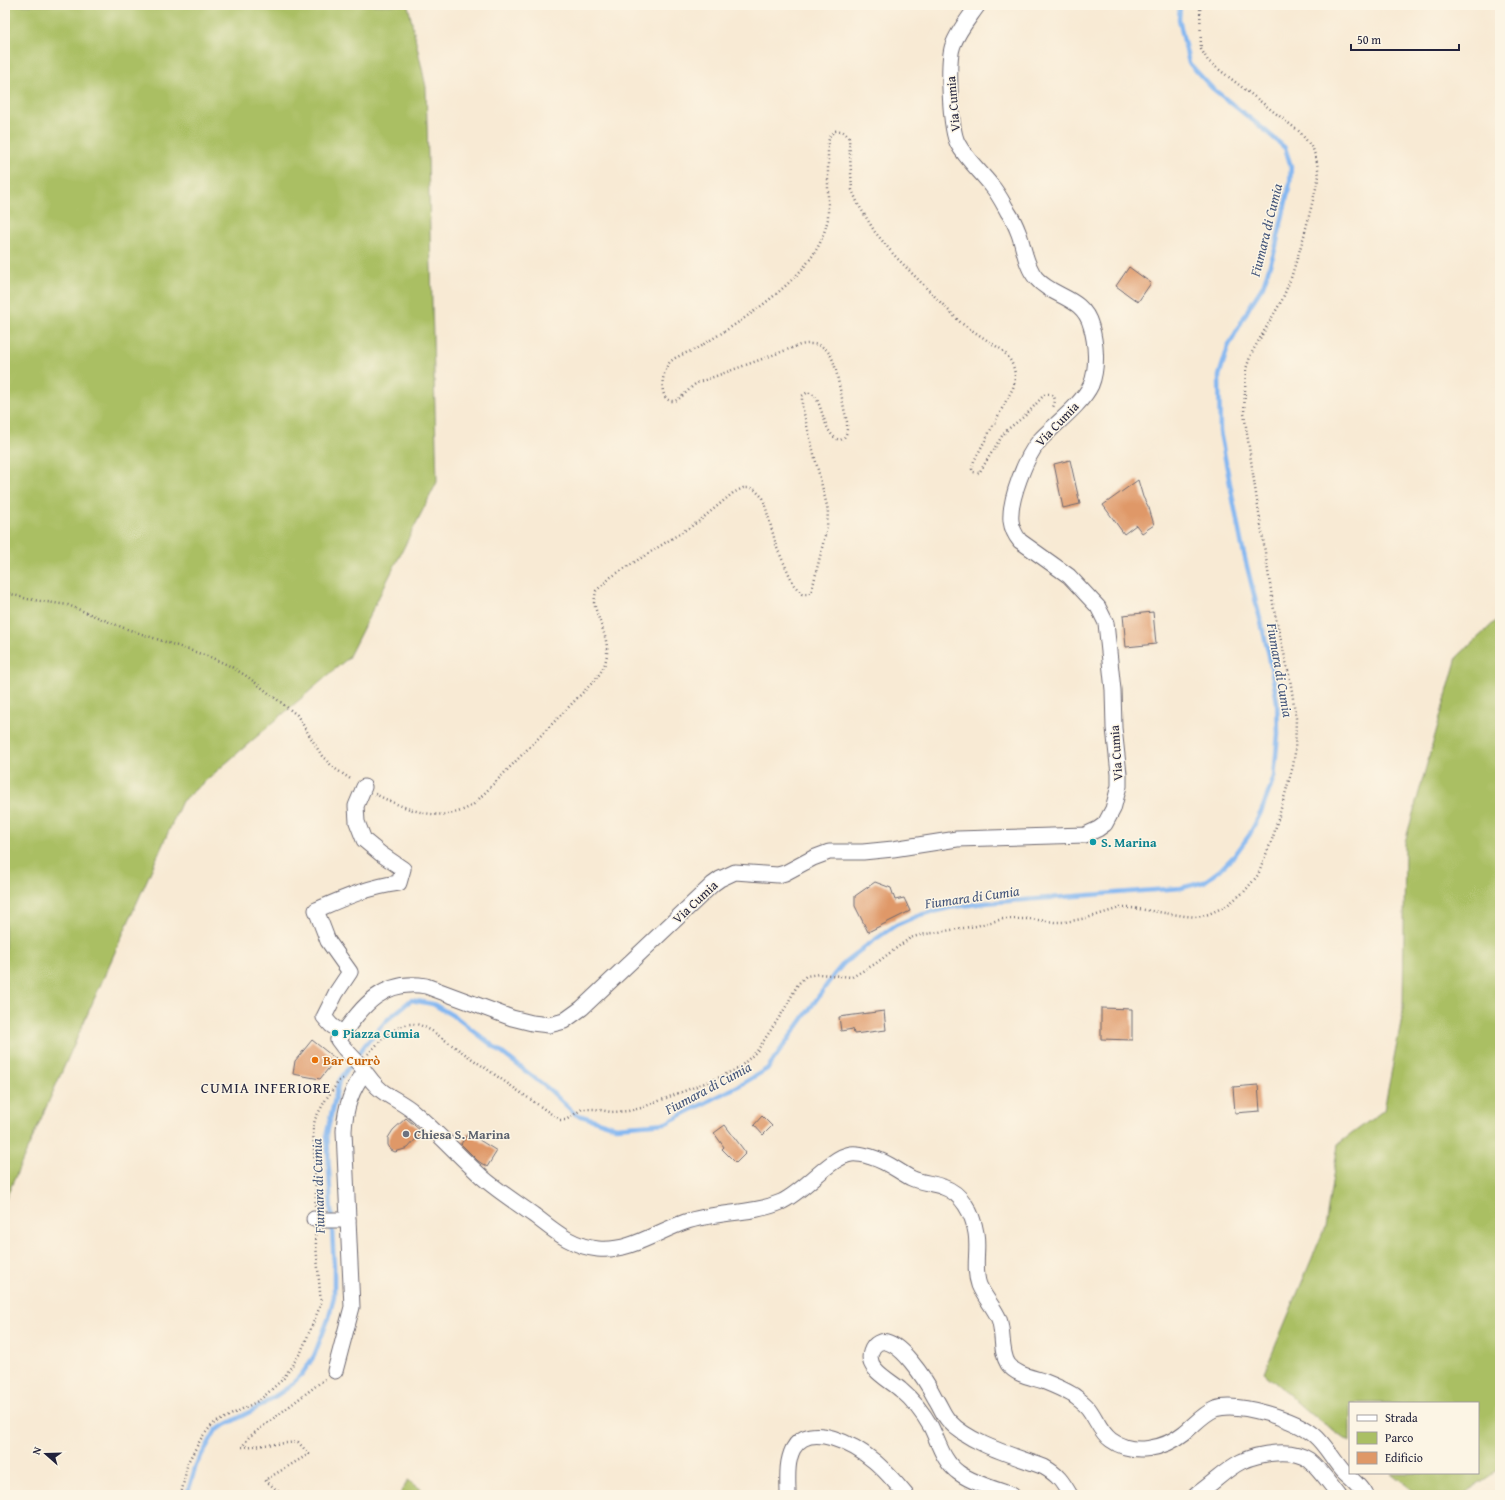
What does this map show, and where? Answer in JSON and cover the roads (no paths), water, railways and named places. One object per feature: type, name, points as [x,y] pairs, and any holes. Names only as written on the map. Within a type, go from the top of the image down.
[{"type":"street","name":"Via Cumia","points":[[344,1041],[360,1011],[375,997],[392,988],[409,985],[418,985],[433,989],[512,1018],[532,1023],[549,1024],[564,1021],[582,1008],[713,884],[734,872],[778,875],[785,874],[813,858],[829,852],[863,852],[893,849],[957,839],[1085,835],[1098,829],[1109,817],[1117,798],[1119,774],[1114,728],[1113,690],[1106,623],[1098,606],[1069,576],[1020,541],[1016,536],[1011,522],[1015,494],[1028,457],[1039,440],[1081,399],[1090,386],[1094,371],[1094,338],[1091,325],[1082,308],[1070,299],[1047,287],[1036,278],[1029,265],[1014,222],[1005,205],[993,187],[957,143],[953,126],[950,53],[956,37],[978,5]]},
{"type":"street","points":[[364,787],[356,806],[357,822],[364,840],[403,869],[399,883],[378,886],[350,895],[316,910],[328,941],[350,972],[336,993],[324,1017],[344,1041],[379,1089],[415,1113],[492,1185],[564,1238],[578,1246],[586,1248],[609,1250],[624,1247],[686,1222],[709,1216],[762,1208],[781,1202],[792,1196],[826,1168],[844,1156],[858,1154],[883,1161],[914,1180],[948,1188],[962,1200],[971,1216],[976,1234],[978,1249],[976,1266],[978,1283],[998,1317],[1008,1364],[1018,1373],[1061,1388],[1078,1399],[1089,1409],[1103,1432],[1114,1442],[1122,1446],[1136,1449],[1155,1448],[1174,1440],[1216,1409],[1225,1407],[1242,1408],[1288,1420],[1305,1428],[1319,1439],[1342,1470],[1361,1488],[1365,1495]]},
{"type":"street","points":[[335,1371],[352,1308],[346,1220],[345,1117],[356,1082],[363,1066]]},
{"type":"street","points":[[317,1220],[346,1220]]},
{"type":"street","points":[[1012,1495],[964,1476],[953,1469],[944,1457],[934,1433],[923,1415],[906,1394],[873,1367],[870,1354],[873,1347],[878,1343],[885,1342],[891,1343],[897,1347],[929,1387],[949,1421],[957,1428],[973,1439],[1044,1466],[1059,1477],[1070,1495]]},
{"type":"street","points":[[788,1495],[789,1460],[794,1448],[803,1439],[816,1435],[828,1437],[863,1453],[880,1466],[906,1495]]},
{"type":"street","points":[[1196,1495],[1225,1471],[1248,1458],[1260,1454],[1284,1452],[1302,1456],[1309,1460],[1339,1495]]},
{"type":"waterway","name":"Fiumara di Cumia","points":[[187,1495],[196,1465],[216,1430],[257,1408],[289,1387],[302,1374],[314,1356],[329,1317],[334,1296],[334,1266],[327,1133],[339,1081],[365,1045],[387,1020],[411,1000],[433,1004],[457,1018],[550,1090],[575,1114],[616,1127],[666,1123],[742,1084],[767,1069],[843,964],[896,925],[920,915],[949,908],[984,903],[1181,888],[1204,882],[1220,870],[1235,855],[1250,834],[1262,810],[1274,777],[1278,734],[1277,702],[1269,655],[1242,546],[1220,432],[1219,376],[1228,347],[1250,306],[1263,286],[1275,250],[1290,183],[1291,166],[1285,148],[1212,88],[1189,63],[1179,19],[1180,5]]},
{"type":"place","name":"S. Marina","points":[[1093,842]]},
{"type":"place","name":"Piazza Cumia","points":[[335,1033]]},
{"type":"place","name":"Bar Currò","points":[[315,1060]]},
{"type":"place","name":"Chiesa S. Marina","points":[[406,1134]]},
{"type":"district","name":"CUMIA INFERIORE","points":[[266,1087]]}]
